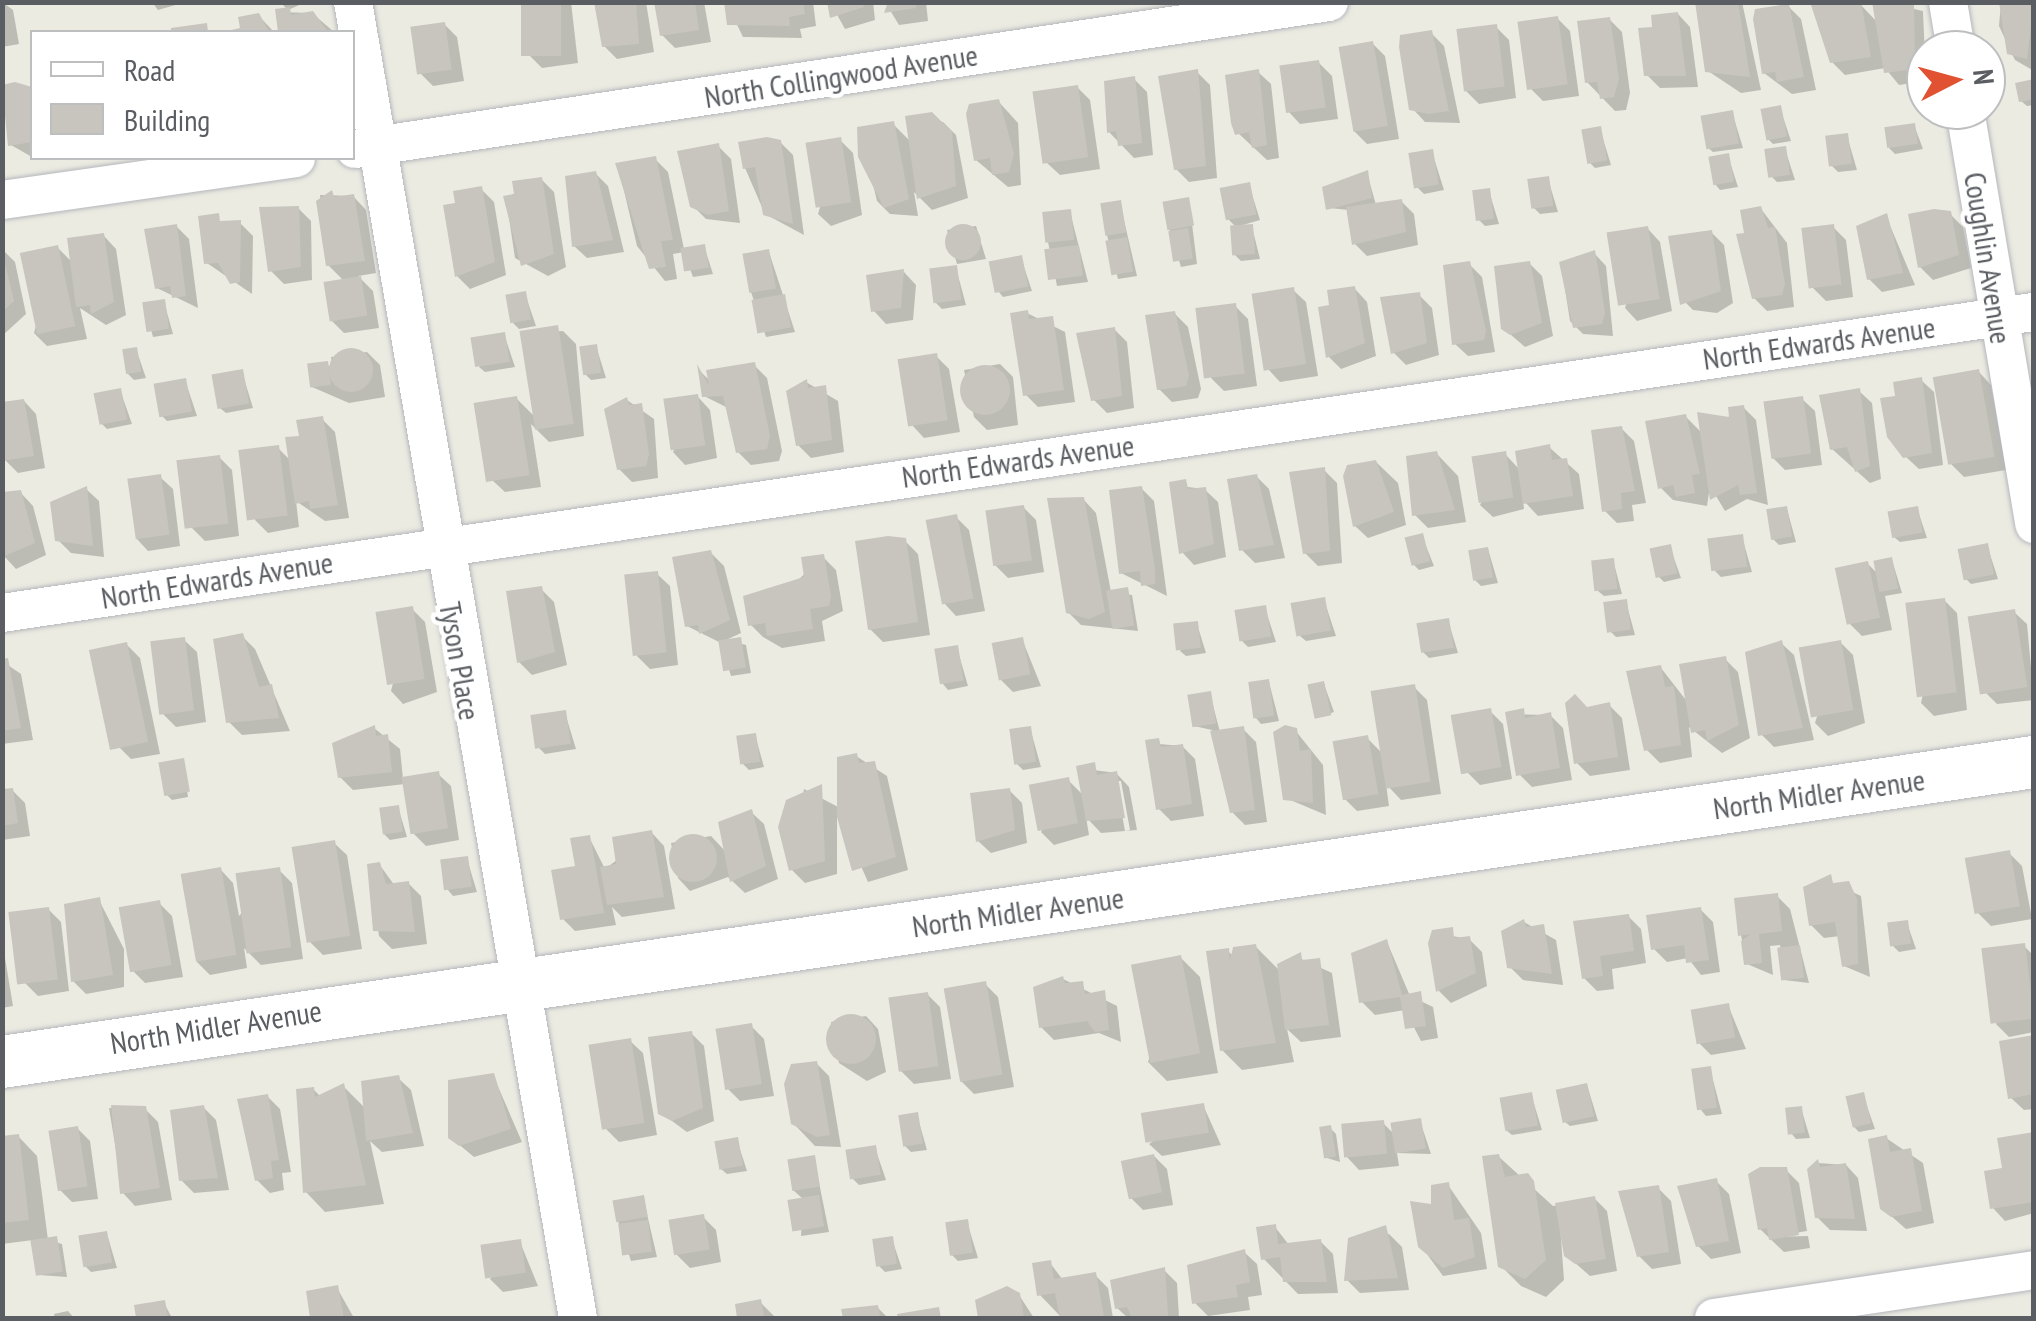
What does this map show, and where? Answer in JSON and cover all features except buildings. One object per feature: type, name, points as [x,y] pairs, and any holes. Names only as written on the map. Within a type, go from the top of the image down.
[{"type":"main road","name":"North Midler Avenue","points":[[2,1062],[518,982],[2034,762]]},
{"type":"street","name":"Tyson Place","points":[[353,2],[364,148],[578,1318]]},
{"type":"street","name":"North Collingwood Avenue","points":[[364,148],[1329,2]]},
{"type":"street","points":[[1948,2],[1953,30]]},
{"type":"street","name":"Coughlin Avenue","points":[[1970,130],[2015,314],[2034,524]]},
{"type":"street","points":[[2,200],[282,160]]},
{"type":"street","name":"North Edwards Avenue","points":[[2,612],[2015,314]]},
{"type":"street","points":[[1714,1318],[2034,1270]]}]
